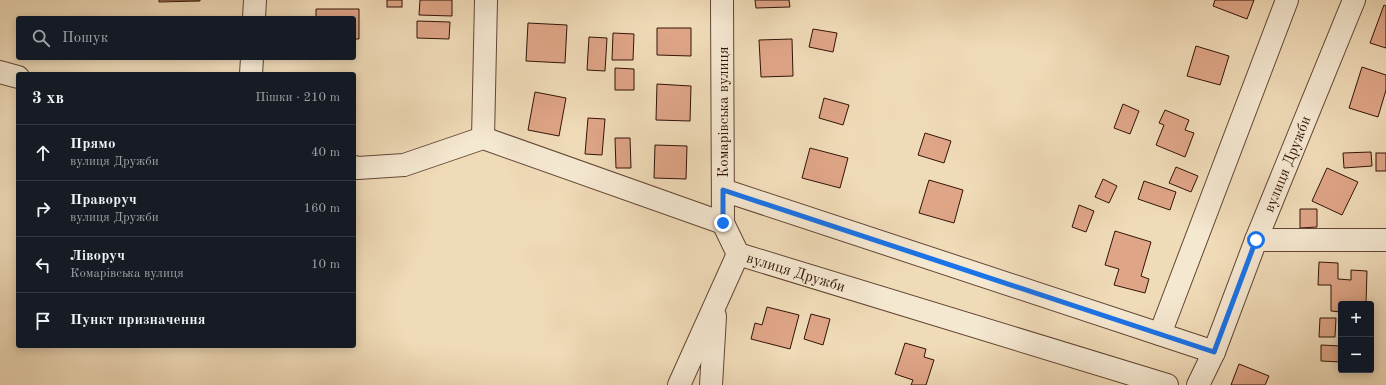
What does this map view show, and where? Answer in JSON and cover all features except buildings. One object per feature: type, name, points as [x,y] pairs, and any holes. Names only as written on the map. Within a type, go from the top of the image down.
[{"type":"street","points":[[254,16],[255,0]]},
{"type":"street","points":[[483,138],[486,0]]},
{"type":"street","name":"Комарівська вулиця","points":[[722,0],[723,223]]},
{"type":"street","points":[[1160,334],[1287,0]]},
{"type":"street","name":"вулиця Дружби","points":[[1198,385],[1214,352],[1256,240],[1354,0]]},
{"type":"street","points":[[251,72],[252,60]]},
{"type":"street","points":[[0,72],[16,76]]},
{"type":"street","points":[[356,168],[404,165],[483,138],[723,223]]},
{"type":"street","points":[[723,190],[1214,352]]},
{"type":"street","name":"вулиця Дружби","points":[[723,223],[738,254],[1167,385]]},
{"type":"street","points":[[1256,240],[1386,240]]},
{"type":"street","points":[[679,385],[738,254]]},
{"type":"street","points":[[711,385],[716,303]]},
{"type":"route","points":[[723,223],[723,190],[1214,352],[1256,240]]}]
